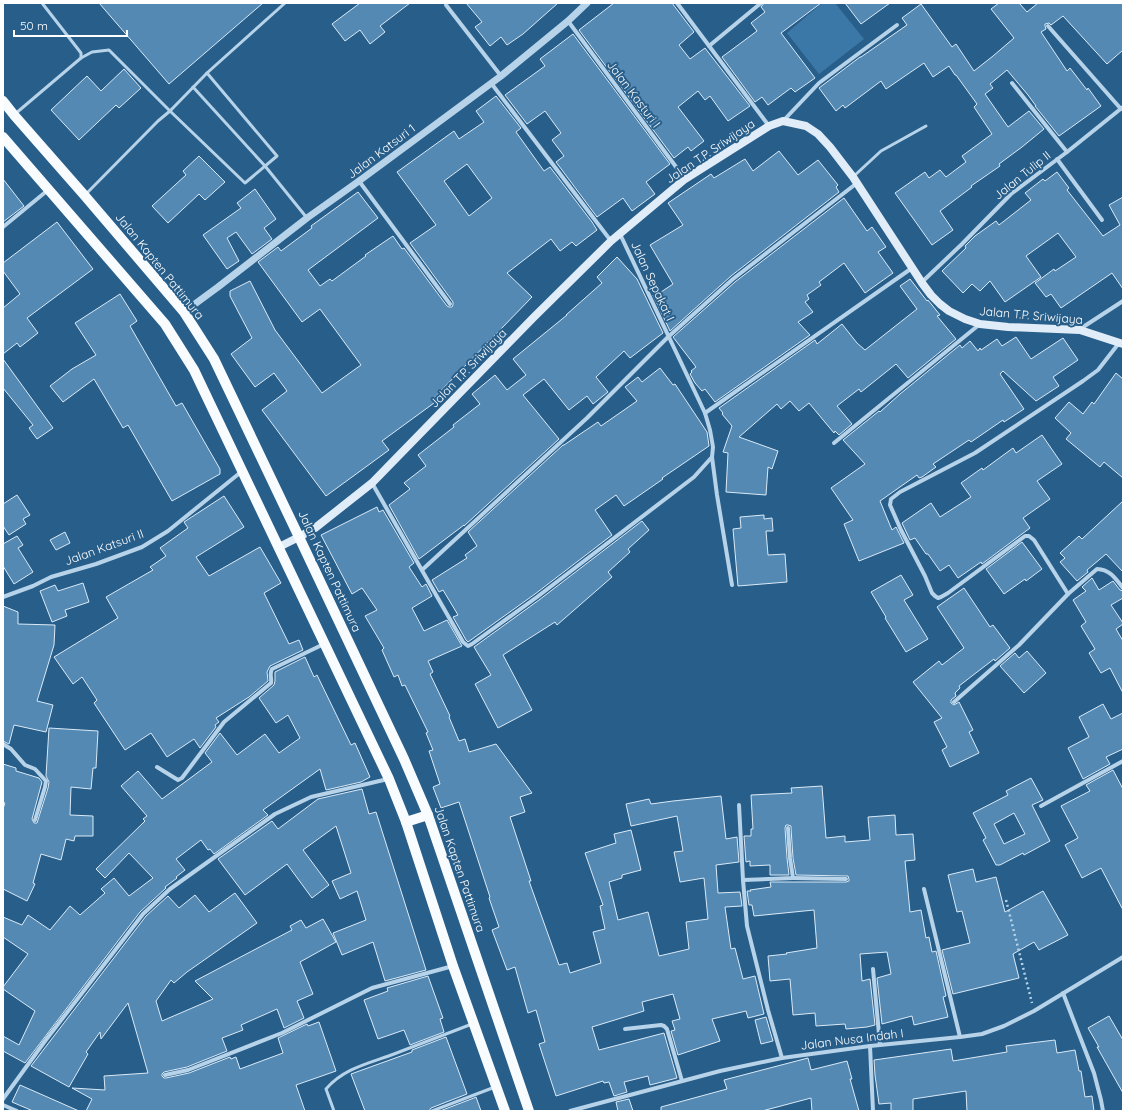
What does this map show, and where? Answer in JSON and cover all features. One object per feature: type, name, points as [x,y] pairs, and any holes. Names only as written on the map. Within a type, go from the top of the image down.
[{"type":"main road","name":"Jalan Kapten Pattimura","points":[[3,101],[184,312],[214,359],[300,537],[404,759],[428,815],[529,1111]]},
{"type":"main road","name":"Jalan T.P. Sriwijaya","points":[[279,547],[300,537],[314,528],[372,483],[534,317],[611,241],[685,179],[769,126],[783,121],[806,126],[818,134],[830,147],[855,180],[931,295],[949,311],[980,324],[1008,327],[1080,330],[1121,343]]},
{"type":"main road","points":[[3,137],[165,324],[194,370],[389,779],[406,822],[454,966],[505,1111]]},
{"type":"main road","points":[[406,822],[428,815]]},
{"type":"street","name":"Jalan Katsuri 1","points":[[184,312],[307,218],[501,76],[568,21],[587,3]]},
{"type":"street","points":[[677,3],[769,126]]},
{"type":"street","points":[[710,46],[761,3]]},
{"type":"street","points":[[446,5],[501,76]]},
{"type":"street","name":"Jalan Kasturi I","points":[[568,21],[685,179]]},
{"type":"street","points":[[783,121],[819,83],[897,25]]},
{"type":"street","points":[[1048,26],[1122,108]]},
{"type":"street","points":[[491,83],[611,241]]},
{"type":"street","points":[[1012,83],[1067,152]]},
{"type":"street","name":"Jalan Tulip II","points":[[922,282],[1011,194],[1122,108]]},
{"type":"street","points":[[1057,158],[1102,220]]},
{"type":"street","points":[[422,570],[587,418],[668,337],[733,279],[855,180]]},
{"type":"street","points":[[359,181],[450,304]]},
{"type":"street","points":[[3,227],[49,190]]},
{"type":"street","name":"Jalan Sepakat I","points":[[620,234],[704,413],[713,447],[712,457],[717,495],[732,586]]},
{"type":"street","points":[[704,413],[912,268]]},
{"type":"street","points":[[1080,330],[1123,301]]},
{"type":"street","points":[[834,442],[980,324]]},
{"type":"street","points":[[1068,594],[1034,540],[1029,536],[1025,536],[941,598],[938,598],[932,593],[925,576],[901,530],[890,505],[891,499],[900,492],[975,453],[1083,381],[1098,370],[1121,343]]},
{"type":"street","points":[[372,483],[463,642],[468,646],[543,592],[694,477],[712,457]]},
{"type":"street","name":"Jalan Katsuri II","points":[[3,597],[51,577],[96,564],[142,547],[168,530],[242,472]]},
{"type":"street","points":[[954,702],[1019,644],[1068,594],[1097,569],[1105,569],[1114,575],[1123,588]]},
{"type":"street","points":[[157,767],[178,780],[182,778],[224,722],[271,683],[272,680],[270,672],[272,669],[324,644]]},
{"type":"street","points":[[3,744],[11,749],[25,765],[35,769],[46,781],[46,787],[36,820]]},
{"type":"street","points":[[1041,806],[1123,761]]},
{"type":"street","points":[[3,1099],[49,1035],[143,914],[170,889],[275,814],[311,797],[389,779]]},
{"type":"street","points":[[738,805],[747,926],[768,1010],[782,1058]]},
{"type":"street","points":[[788,828],[793,878]]},
{"type":"street","points":[[743,880],[793,878],[846,879]]},
{"type":"street","points":[[924,889],[960,1037]]},
{"type":"street","name":"Jalan Nusa Indah I","points":[[570,1111],[720,1071],[782,1058],[870,1046],[982,1034],[1004,1026],[1034,1011],[1123,957]]},
{"type":"street","points":[[165,1075],[188,1070],[282,1033],[372,988],[454,966]]},
{"type":"street","points":[[873,969],[880,1045]]},
{"type":"street","points":[[1063,993],[1094,1073],[1103,1111]]},
{"type":"street","points":[[625,1029],[661,1025],[664,1026],[667,1029],[682,1081]]},
{"type":"street","points":[[870,1046],[873,1111]]},
{"type":"street","points":[[3,1105],[17,1111]]},
{"type":"lane","points":[[42,3],[81,53],[81,58]]},
{"type":"lane","points":[[85,196],[207,73],[286,3]]},
{"type":"lane","points":[[14,115],[81,58],[92,52],[109,50],[170,111],[245,182],[277,156],[207,73]]},
{"type":"lane","points":[[193,87],[266,166],[307,218]]},
{"type":"lane","points":[[855,180],[881,151],[926,126]]},
{"type":"lane","points":[[334,1111],[326,1089],[333,1081],[358,1066],[474,1023]]},
{"type":"lane","points":[[432,1111],[496,1086]]},
{"type":"path","points":[[1006,900],[1034,1011]]},
{"type":"shaded area","points":[[822,3],[835,3],[864,39],[819,74],[787,33]]},
{"type":"building","points":[[99,3],[263,3],[169,84]]},
{"type":"building","points":[[360,3],[410,3],[380,26],[385,32],[370,44],[360,30],[345,41],[332,24]]},
{"type":"building","points":[[466,3],[558,3],[523,34],[507,45],[501,37],[490,46],[475,27],[482,22]]},
{"type":"building","points":[[614,3],[672,3],[694,32],[679,45],[690,59],[705,48],[750,106],[728,121],[710,96],[705,100],[698,91],[678,107],[704,141],[691,151],[688,147],[674,158],[579,30]]},
{"type":"building","points":[[764,3],[821,3],[781,33],[815,78],[795,92],[791,88],[768,105],[762,97],[755,102],[722,57],[757,31],[751,23],[765,12],[761,7]]},
{"type":"building","points":[[845,3],[890,3],[861,24]]},
{"type":"building","points":[[999,3],[1019,3],[1027,12],[1038,3],[1123,3],[1123,50],[1107,64],[1063,16],[1051,25],[1049,23],[1045,24],[1046,29],[1041,32],[1067,71],[1070,68],[1087,90],[1088,88],[1101,106],[1059,136],[1007,70],[990,84],[993,88],[985,94],[1008,127],[1029,111],[1044,129],[999,164],[1000,166],[971,186],[972,187],[940,211],[953,230],[932,245],[895,193],[925,172],[929,178],[940,170],[946,177],[966,162],[962,156],[992,134],[974,107],[977,104],[949,66],[933,77],[924,63],[886,89],[881,81],[845,108],[843,105],[836,111],[819,88],[860,57],[907,25],[902,18],[921,4],[952,47],[956,44],[974,71],[1014,38],[991,9]]},
{"type":"building","points":[[573,34],[670,164],[646,182],[655,194],[632,211],[623,198],[597,217],[556,162],[564,156],[552,140],[561,133],[545,111],[527,124],[505,95],[545,66],[540,59]]},
{"type":"building","points":[[124,69],[141,88],[119,108],[116,105],[79,140],[51,110],[87,76],[101,91]]},
{"type":"building","points":[[496,96],[521,128],[516,132],[544,171],[550,167],[597,230],[576,246],[572,242],[560,251],[551,239],[507,273],[532,297],[432,400],[434,403],[382,441],[389,450],[326,496],[262,410],[287,391],[274,373],[255,387],[231,354],[252,338],[230,296],[230,291],[250,281],[275,330],[322,393],[361,365],[320,309],[302,322],[258,262],[278,247],[281,251],[312,228],[311,226],[358,192],[378,218],[308,270],[320,286],[330,279],[332,281],[366,256],[365,255],[393,236],[402,249],[404,248],[447,306],[452,307],[453,302],[410,243],[436,225],[397,172],[454,131],[459,139],[484,122],[476,111]],"holes":[[[467,164],[492,198],[469,216],[444,181]]]},
{"type":"building","points":[[779,151],[798,175],[818,160],[838,185],[836,187],[839,192],[731,276],[670,331],[653,295],[669,313],[671,312],[661,292],[673,284],[650,245],[683,225],[668,203],[711,174],[714,178],[745,159],[753,171]]},
{"type":"building","points":[[199,156],[225,182],[205,200],[199,194],[168,223],[152,206],[186,175],[183,171]]},
{"type":"building","points":[[1057,172],[1069,188],[1067,190],[1103,236],[1120,225],[1109,205],[1123,197],[1123,289],[1112,273],[1061,308],[1051,294],[1046,297],[1035,283],[1054,269],[1055,271],[1076,257],[1058,233],[1026,256],[1041,277],[1005,302],[990,281],[980,291],[972,284],[963,293],[942,271],[966,248],[965,246],[975,236],[996,221],[999,225],[1031,200],[1025,193],[1043,179],[1045,181]]},
{"type":"building","points":[[3,179],[24,206],[3,222]]},
{"type":"building","points":[[255,189],[276,219],[264,228],[272,239],[252,254],[236,232],[227,238],[239,261],[227,269],[203,235],[241,208],[237,203]]},
{"type":"building","points":[[844,198],[867,231],[872,227],[886,247],[878,252],[893,273],[865,293],[844,263],[819,282],[821,285],[807,295],[809,299],[805,302],[813,312],[798,322],[810,335],[715,402],[705,389],[702,391],[695,383],[690,374],[696,367],[673,337],[735,282]]},
{"type":"building","points":[[57,222],[93,269],[27,318],[38,333],[20,347],[17,343],[3,354],[3,308],[20,294],[3,271],[3,263]]},
{"type":"building","points":[[617,257],[637,279],[663,333],[630,358],[624,351],[596,377],[608,392],[593,404],[587,396],[569,410],[544,379],[523,395],[559,439],[464,526],[419,559],[389,505],[410,489],[404,483],[426,466],[418,455],[454,427],[453,425],[480,404],[472,394],[495,375],[507,390],[526,375],[513,359],[567,315],[602,283],[597,277]]},
{"type":"building","points":[[910,279],[940,315],[937,316],[956,339],[908,378],[896,364],[861,392],[859,389],[837,406],[852,424],[839,435],[835,431],[834,433],[809,403],[799,411],[790,401],[781,409],[777,404],[739,437],[778,451],[772,469],[768,467],[766,495],[726,492],[728,453],[723,452],[732,426],[719,408],[815,340],[817,344],[842,324],[857,343],[865,350],[917,309],[900,286]]},
{"type":"building","points":[[120,294],[137,321],[130,326],[176,406],[182,403],[220,469],[220,474],[172,501],[128,425],[123,428],[94,379],[63,402],[50,386],[72,369],[96,355],[75,323]]},
{"type":"building","points":[[1016,337],[1031,359],[1063,338],[1078,360],[1053,377],[1059,386],[1036,401],[1003,371],[1000,374],[1024,409],[1004,422],[1003,420],[971,442],[969,440],[933,464],[936,467],[922,477],[919,478],[917,475],[880,501],[892,530],[896,527],[904,543],[859,561],[844,524],[853,520],[831,488],[865,464],[843,440],[879,411],[880,412],[960,345],[962,348],[970,341],[978,351],[980,348],[981,350],[997,339],[1002,346]]},
{"type":"building","points":[[3,359],[53,428],[37,439],[29,428],[33,425],[3,388]]},
{"type":"building","points":[[660,368],[673,385],[675,384],[707,432],[709,446],[624,506],[616,495],[595,510],[612,535],[535,594],[468,642],[453,617],[458,615],[443,590],[439,592],[432,580],[467,558],[465,555],[477,546],[468,532],[563,445],[598,422],[601,426],[637,401],[625,387],[638,377],[642,382]]},
{"type":"building","points":[[1116,373],[1123,379],[1123,478],[1104,462],[1100,467],[1066,439],[1071,433],[1055,418],[1069,402],[1083,414],[1092,402],[1094,404]]},
{"type":"building","points":[[1042,435],[1062,464],[1037,481],[1050,499],[1023,518],[1030,528],[982,564],[981,562],[958,578],[949,565],[940,571],[915,538],[910,540],[902,523],[931,503],[940,517],[971,497],[961,483],[982,468],[983,470],[1013,448],[1016,453]]},
{"type":"building","points":[[17,495],[30,515],[23,519],[26,524],[9,535],[3,526],[3,504]]},
{"type":"building","points":[[224,496],[244,527],[196,557],[209,576],[260,547],[281,583],[264,593],[289,644],[299,640],[303,650],[270,666],[267,672],[268,681],[249,697],[216,718],[219,722],[215,725],[216,727],[200,748],[194,739],[167,757],[151,733],[125,750],[94,703],[97,700],[82,677],[73,684],[54,657],[118,618],[106,597],[153,570],[150,567],[166,556],[160,548],[188,528],[184,522]]},
{"type":"building","points":[[1123,501],[1123,572],[1106,554],[1087,570],[1088,572],[1077,581],[1060,562],[1065,558],[1060,553],[1079,536],[1082,539]]},
{"type":"building","points":[[377,507],[379,512],[383,510],[414,563],[409,567],[422,587],[426,584],[432,596],[412,608],[424,631],[447,620],[462,646],[428,661],[433,672],[430,674],[450,716],[449,717],[459,741],[465,739],[469,752],[496,744],[532,793],[520,797],[525,812],[510,817],[531,881],[529,881],[559,965],[567,963],[570,973],[601,963],[593,932],[605,929],[600,906],[603,905],[585,853],[616,843],[614,834],[631,830],[641,870],[622,875],[622,878],[609,882],[618,920],[648,912],[659,956],[689,949],[686,922],[708,919],[704,878],[680,882],[674,852],[683,851],[677,816],[631,826],[626,804],[649,799],[651,804],[721,796],[726,839],[737,837],[739,862],[716,865],[718,893],[740,892],[742,906],[725,907],[731,949],[735,948],[743,979],[755,976],[764,1014],[748,1018],[746,1011],[712,1019],[720,1041],[678,1055],[671,1031],[675,1030],[672,1021],[680,1019],[673,994],[642,1002],[644,1011],[592,1027],[599,1050],[664,1033],[677,1078],[650,1085],[648,1076],[624,1082],[627,1092],[614,1096],[609,1082],[604,1083],[603,1081],[556,1096],[539,1044],[545,1042],[536,1010],[528,1013],[515,967],[507,970],[492,930],[499,927],[459,802],[441,808],[433,787],[440,784],[429,751],[433,750],[426,733],[428,732],[405,685],[402,686],[398,675],[394,677],[382,650],[384,648],[365,616],[377,610],[362,588],[352,594],[321,535]]},
{"type":"building","points":[[764,515],[764,519],[772,518],[773,531],[766,531],[768,555],[785,554],[787,582],[738,586],[733,529],[741,528],[740,517]]},
{"type":"building","points":[[642,521],[649,530],[628,549],[630,552],[608,572],[612,577],[557,625],[555,622],[503,655],[532,710],[498,728],[475,684],[491,675],[474,647],[539,600]]},
{"type":"building","points":[[65,532],[70,543],[56,550],[50,540]]},
{"type":"building","points":[[17,536],[23,545],[18,548],[33,572],[14,584],[3,566],[3,544]]},
{"type":"building","points":[[1022,542],[1042,569],[1026,581],[1025,579],[1004,594],[986,569]]},
{"type":"building","points":[[901,575],[913,595],[904,600],[928,639],[906,652],[871,592]]},
{"type":"building","points":[[1092,578],[1099,590],[1113,581],[1120,590],[1123,591],[1123,598],[1111,605],[1123,623],[1116,629],[1123,641],[1123,693],[1110,668],[1101,673],[1089,653],[1095,649],[1081,626],[1086,622],[1073,600],[1086,591],[1082,587]]},
{"type":"building","points":[[83,583],[89,602],[65,610],[67,616],[52,622],[40,591],[55,585],[58,591]]},
{"type":"building","points":[[964,588],[990,627],[993,625],[1010,648],[995,661],[994,659],[959,686],[960,688],[955,693],[956,696],[951,700],[951,703],[954,705],[959,702],[973,730],[969,732],[979,753],[950,767],[942,750],[947,747],[934,722],[942,718],[913,682],[939,661],[942,665],[964,648],[937,607]]},
{"type":"building","points":[[3,606],[18,612],[18,624],[55,625],[54,645],[37,701],[53,705],[46,732],[14,725],[9,744],[3,741]]},
{"type":"building","points":[[1027,651],[1046,673],[1024,693],[1000,666],[1015,653],[1019,658]]},
{"type":"building","points":[[305,657],[314,677],[317,675],[351,745],[355,743],[370,777],[361,782],[326,790],[320,769],[263,810],[268,815],[214,854],[210,849],[208,850],[201,840],[176,859],[185,870],[165,887],[166,888],[140,912],[25,1063],[3,1051],[3,1036],[19,1045],[35,1011],[3,989],[28,954],[3,937],[3,917],[22,925],[28,915],[50,930],[70,906],[80,915],[105,893],[101,889],[114,878],[129,896],[153,878],[129,853],[105,878],[96,869],[145,821],[143,819],[147,816],[121,786],[138,771],[162,799],[212,762],[205,753],[220,733],[237,755],[265,734],[279,753],[300,738],[288,715],[276,723],[259,698],[274,685],[275,672]]},
{"type":"building","points":[[1103,704],[1111,719],[1123,713],[1123,749],[1106,757],[1110,764],[1083,779],[1068,748],[1089,737],[1079,717]]},
{"type":"building","points":[[49,728],[98,731],[96,768],[93,768],[91,789],[71,787],[70,815],[93,816],[93,836],[75,836],[74,841],[66,839],[61,860],[41,854],[33,883],[35,884],[27,901],[3,889],[3,809],[5,803],[3,802],[3,764],[16,768],[16,771],[39,778],[42,782],[32,819],[34,823],[37,823],[49,782],[46,776]]},
{"type":"building","points":[[1113,770],[1123,789],[1123,910],[1101,868],[1082,878],[1065,845],[1078,838],[1061,806],[1090,791],[1086,785]]},
{"type":"building","points":[[1031,778],[1043,800],[1032,805],[1050,841],[1024,855],[1023,853],[1000,865],[996,865],[983,840],[986,838],[973,813],[1008,795],[1006,791]],"holes":[[[1014,813],[1025,834],[1004,844],[994,824]]]},
{"type":"building","points":[[822,786],[826,838],[845,836],[845,842],[870,840],[868,817],[895,815],[896,835],[913,834],[915,860],[905,861],[910,912],[921,910],[926,938],[929,937],[932,952],[936,951],[946,996],[943,997],[948,1017],[914,1025],[912,1016],[882,1024],[877,978],[891,974],[887,952],[860,954],[862,981],[870,979],[875,1025],[867,1027],[846,1029],[845,1024],[816,1026],[815,1013],[793,1015],[790,979],[770,981],[768,956],[817,948],[814,910],[754,916],[752,905],[749,905],[747,891],[771,887],[770,882],[846,882],[849,881],[849,879],[848,876],[796,875],[793,858],[791,826],[788,825],[786,825],[785,828],[789,875],[770,875],[770,865],[750,866],[750,861],[746,862],[744,836],[751,836],[751,829],[753,829],[751,795],[792,793],[791,788]]},
{"type":"building","points":[[362,789],[369,814],[376,812],[426,970],[385,981],[373,942],[342,955],[333,933],[366,920],[357,891],[340,899],[332,881],[351,873],[336,826],[303,850],[329,885],[312,898],[287,864],[245,895],[218,859],[272,821],[278,829],[318,799]]},
{"type":"building","points":[[973,869],[976,882],[996,877],[1005,912],[1043,891],[1068,935],[1039,950],[1034,942],[1013,954],[1019,978],[953,994],[942,950],[970,943],[962,911],[957,912],[948,875]]},
{"type":"building","points":[[235,893],[257,923],[187,972],[174,983],[171,980],[156,1001],[162,1021],[213,999],[195,981],[292,930],[290,926],[301,920],[306,928],[323,919],[336,942],[300,962],[313,994],[297,1001],[304,1018],[284,1028],[277,1009],[241,1025],[243,1030],[222,1038],[227,1051],[187,1067],[164,1072],[162,1076],[166,1078],[189,1073],[230,1057],[231,1059],[236,1057],[240,1069],[283,1053],[278,1038],[307,1024],[308,1026],[319,1022],[336,1071],[296,1085],[305,1111],[86,1111],[92,1099],[72,1088],[105,1090],[104,1076],[148,1073],[128,1003],[101,1039],[100,1032],[86,1052],[88,1054],[69,1087],[31,1066],[146,916],[168,896],[179,908],[195,895],[209,912]]},
{"type":"building","points":[[428,976],[443,1018],[440,1019],[444,1032],[410,1045],[404,1030],[378,1039],[364,1000],[388,991],[387,988]]},
{"type":"building","points":[[1109,1016],[1123,1040],[1123,1093],[1088,1028]]},
{"type":"building","points":[[766,1017],[773,1041],[761,1044],[755,1020]]},
{"type":"building","points":[[446,1037],[467,1094],[431,1108],[429,1111],[365,1111],[351,1074],[412,1052],[412,1050]]},
{"type":"building","points":[[1055,1040],[1057,1053],[1075,1050],[1079,1071],[1081,1071],[1085,1097],[1092,1096],[1094,1111],[967,1111],[966,1091],[913,1099],[913,1111],[891,1111],[891,1103],[879,1104],[874,1060],[951,1049],[953,1061],[1007,1052],[1006,1046]]},
{"type":"building","points":[[808,1058],[811,1070],[847,1061],[852,1079],[850,1079],[859,1111],[812,1111],[811,1098],[762,1111],[661,1111],[661,1107],[727,1089],[724,1080]]},
{"type":"building","points":[[20,1085],[79,1111],[33,1111],[12,1102]]},
{"type":"building","points":[[476,1097],[481,1111],[440,1111],[474,1098]]},
{"type":"building","points":[[629,1099],[633,1111],[618,1111],[616,1102]]}]
